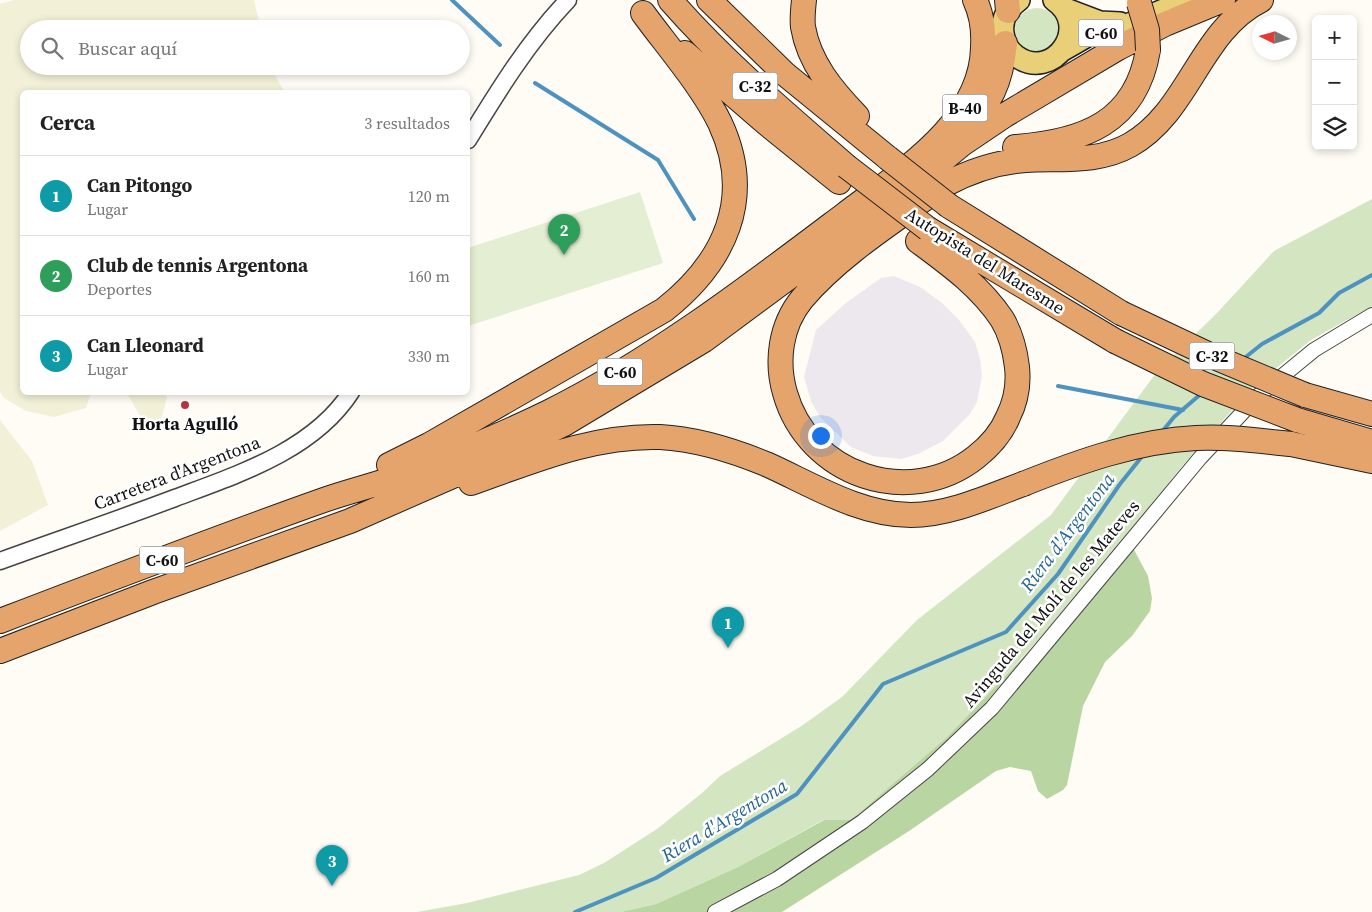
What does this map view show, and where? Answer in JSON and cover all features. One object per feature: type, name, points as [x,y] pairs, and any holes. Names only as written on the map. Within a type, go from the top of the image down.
[{"type":"highway","name":"Autopista del Maresme","points":[[670,0],[700,35],[843,174],[923,235],[1114,341],[1203,384],[1297,420],[1372,442]]},
{"type":"highway","name":"Autopista del Maresme","points":[[708,0],[786,74],[949,206],[1121,313],[1214,357],[1305,395],[1372,414]]},
{"type":"highway","points":[[804,0],[803,27],[812,55],[822,74],[888,158]]},
{"type":"highway","name":"B-40","points":[[894,189],[964,110],[978,82],[983,56],[984,31],[975,0]]},
{"type":"highway","name":"B-40","points":[[894,189],[1079,69],[1165,24],[1223,0]]},
{"type":"highway","points":[[923,235],[984,295],[1003,321],[1015,347],[1018,378],[1015,402],[1002,431],[985,449],[964,466],[939,477],[911,482],[882,481],[856,474],[836,463],[816,447],[791,413],[779,365],[782,342],[789,321],[800,301],[818,283],[869,240],[944,185],[961,175],[977,168],[1024,160],[1101,156],[1130,145],[1147,134],[1165,117],[1222,30],[1253,4],[1261,0]]},
{"type":"highway","points":[[637,7],[711,77],[843,174]]},
{"type":"highway","points":[[324,500],[353,480],[428,445],[664,310],[692,288],[713,261],[727,230],[732,208],[734,186],[728,146],[719,122],[637,7]]},
{"type":"highway","points":[[894,189],[984,150],[1058,141],[1089,132],[1104,125],[1122,111],[1135,93],[1142,77],[1148,50],[1147,30],[1139,8]]},
{"type":"highway","name":"C-60","points":[[0,651],[152,592],[350,521],[489,460],[589,411],[704,340],[951,142],[980,115],[999,80],[1006,43]]},
{"type":"highway","name":"C-60","points":[[0,621],[324,500],[395,478],[549,412],[649,356],[894,189]]},
{"type":"highway","points":[[350,521],[397,510],[561,451],[614,438],[661,437],[714,445],[767,464],[834,496],[877,510],[910,515],[933,513],[960,506],[1123,449],[1160,442],[1196,438],[1240,438],[1291,444],[1372,460]]},
{"type":"main road","name":"C-60","points":[[1058,4],[1100,22],[1120,23],[1139,8],[1188,0]]},
{"type":"main road","name":"C-60","points":[[1011,4],[1003,27],[1006,43],[1014,55],[1032,63],[1052,59],[1063,50],[1089,35],[1117,29],[1139,8]]},
{"type":"main road","name":"C-60","points":[[1058,4],[1068,17],[1070,28],[1068,40],[1063,50]]},
{"type":"street","points":[[470,137],[518,59],[568,0]]},
{"type":"street","name":"Avinguda del Molí de les Mateves","points":[[715,912],[777,879],[855,827],[928,769],[992,708],[1200,458],[1258,396],[1314,350],[1372,315]]},
{"type":"street","name":"Carretera d'Argentona","points":[[0,561],[146,509],[262,463],[289,449],[315,430],[347,395]]},
{"type":"shaded area","points":[[14,0],[254,0],[259,20],[20,20],[20,75],[275,75],[283,90],[20,90],[20,395],[90,395],[86,408],[54,417],[26,411],[4,398],[0,392],[0,4]]},
{"type":"shaded area","points":[[894,276],[920,287],[942,303],[959,320],[975,342],[982,375],[977,402],[970,414],[943,441],[918,454],[901,459],[873,456],[851,447],[820,417],[811,401],[804,377],[816,330],[846,303],[881,278]]},
{"type":"shaded area","points":[[128,395],[166,395],[167,398],[158,430],[141,418]]},
{"type":"shaded area","points":[[0,420],[32,461],[48,505],[0,531]]},
{"type":"green space","points":[[1037,8],[1049,12],[1055,18],[1059,30],[1055,42],[1049,48],[1037,52],[1025,48],[1019,42],[1015,30],[1019,18],[1025,12]]},
{"type":"green space","points":[[640,192],[663,263],[470,325],[470,247]]},
{"type":"green space","points":[[1372,199],[1372,306],[1311,340],[1255,385],[1183,465],[1062,615],[946,738],[851,821],[823,820],[738,867],[656,904],[621,912],[417,912],[467,903],[579,875],[604,863],[657,829],[720,776],[803,725],[842,697],[917,620],[1051,515],[1156,373],[1218,312],[1274,251]]},
{"type":"green space","points":[[1131,544],[1148,576],[1152,598],[1150,611],[1132,636],[1105,662],[1083,706],[1067,785],[1063,790],[1047,799],[1038,791],[1031,771],[1010,767],[996,771],[909,831],[782,912],[621,912],[656,904],[738,867],[824,820],[851,820],[946,738]]},
{"type":"waterway","points":[[452,0],[500,45]]},
{"type":"waterway","points":[[535,83],[658,160],[694,219]]},
{"type":"waterway","name":"Riera d'Argentona","points":[[1242,360],[1262,344],[1319,313],[1339,293],[1372,275]]},
{"type":"waterway","points":[[1058,386],[1183,410]]},
{"type":"waterway","name":"Riera d'Argentona","points":[[1161,433],[1174,417],[1202,393]]},
{"type":"waterway","name":"Riera d'Argentona","points":[[575,912],[656,878],[797,794],[883,684],[1006,632],[1058,574],[1120,484],[1144,454]]},
{"type":"place","name":"Club de tennis Argentona","points":[[564,255]]},
{"type":"place","name":"Horta Agulló","points":[[185,405]]},
{"type":"place","name":"Can Pitongo","points":[[728,648]]},
{"type":"place","name":"Can Lleonard","points":[[332,886]]}]
